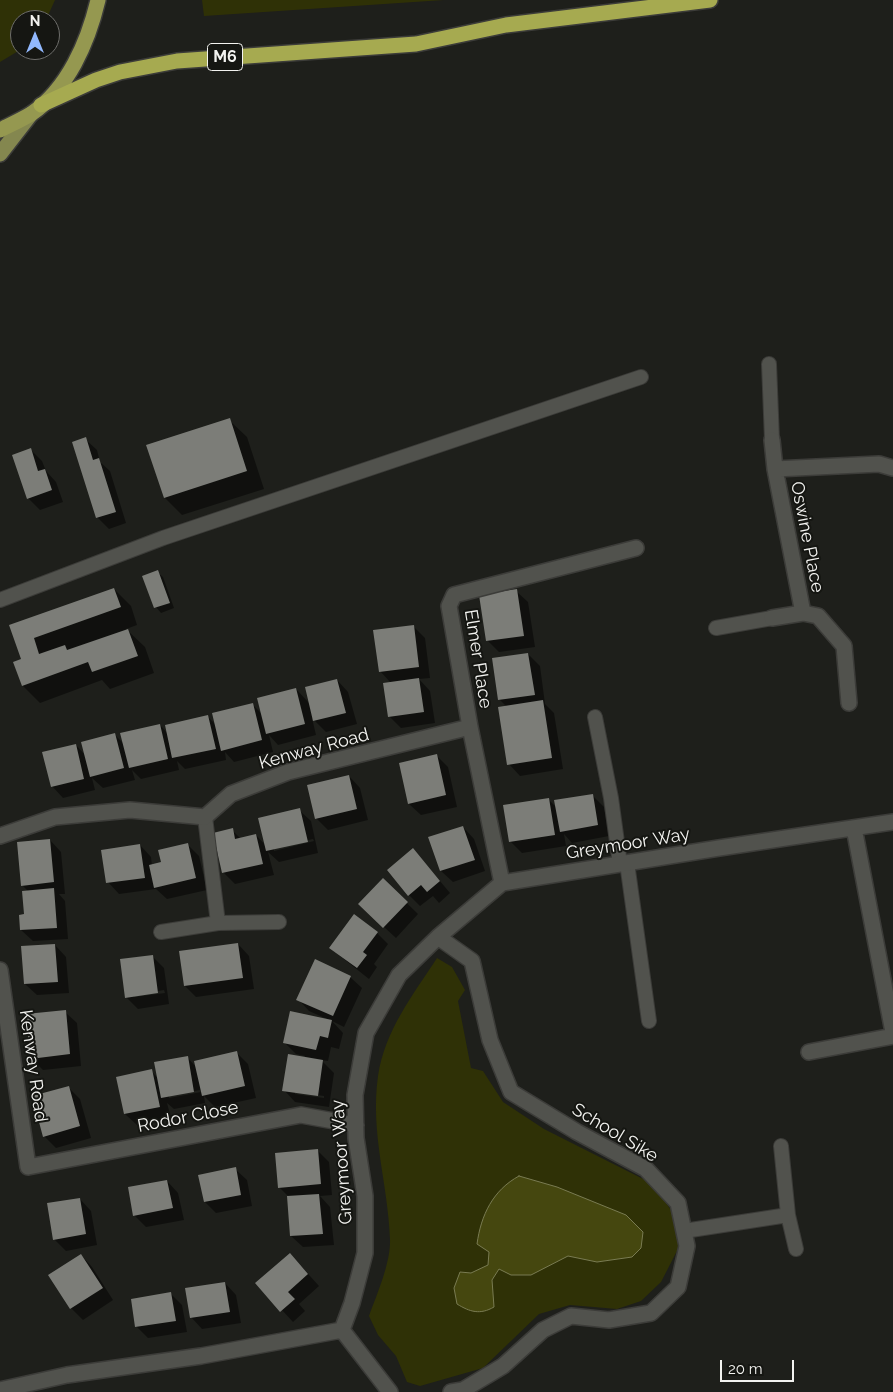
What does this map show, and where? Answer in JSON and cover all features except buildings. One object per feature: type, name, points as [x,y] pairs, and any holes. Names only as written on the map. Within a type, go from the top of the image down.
[{"type":"highway","points":[[0,130],[36,109],[62,82],[80,53],[92,25],[98,0]]},
{"type":"highway","name":"M6","points":[[36,109],[96,80],[140,66],[168,62],[416,44],[506,25],[710,0]]},
{"type":"main road","points":[[0,154],[36,109]]},
{"type":"street","points":[[772,440],[775,469]]},
{"type":"street","name":"Oswine Place","points":[[772,618],[803,613],[775,469],[879,464],[893,468]]},
{"type":"street","name":"Elmer Place","points":[[502,883],[470,727],[449,606],[454,595],[636,548]]},
{"type":"street","points":[[803,613],[818,616],[844,646],[849,703]]},
{"type":"street","name":"Kenway Road","points":[[205,816],[231,794],[288,772],[470,727]]},
{"type":"street","points":[[0,836],[54,816],[130,810],[205,816]]},
{"type":"street","name":"Greymoor Way","points":[[342,1330],[352,1303],[365,1253],[365,1196],[356,1125],[355,1095],[366,1033],[399,975],[438,937],[502,883],[893,822]]},
{"type":"street","points":[[809,1052],[893,1034],[854,828]]},
{"type":"street","name":"School Sike","points":[[438,937],[472,961],[490,1040],[512,1092],[577,1132],[646,1169],[678,1203],[687,1246],[678,1287],[651,1313],[609,1320],[571,1316],[543,1330],[503,1366],[463,1390],[451,1392]]},
{"type":"street","name":"Kenway Road","points":[[0,970],[28,1167]]},
{"type":"street","name":"Rodor Close","points":[[28,1167],[301,1115],[356,1125]]},
{"type":"street","points":[[0,1390],[66,1375],[201,1356],[342,1330],[390,1392]]},
{"type":"lane","points":[[769,364],[772,440]]},
{"type":"lane","points":[[0,600],[164,538],[641,377]]},
{"type":"lane","name":"Oswine Place","points":[[716,628],[772,618]]},
{"type":"lane","points":[[595,717],[624,863],[649,1021]]},
{"type":"lane","points":[[205,816],[218,923]]},
{"type":"lane","points":[[161,932],[218,923],[280,922]]},
{"type":"lane","points":[[781,1146],[788,1215],[796,1249]]},
{"type":"lane","points":[[684,1231],[788,1215]]},
{"type":"shaded area","points":[[0,0],[55,0],[50,10],[10,10],[10,56],[0,62]]},
{"type":"shaded area","points":[[202,0],[444,0],[204,16]]},
{"type":"shaded area","points":[[437,958],[452,967],[465,990],[458,1001],[471,1068],[483,1071],[503,1102],[544,1129],[653,1184],[673,1213],[679,1247],[661,1282],[641,1301],[617,1309],[570,1305],[539,1314],[483,1368],[420,1386],[407,1382],[396,1356],[378,1335],[369,1316],[383,1278],[390,1248],[389,1218],[376,1118],[376,1097],[382,1059],[393,1028]]},
{"type":"shaded area","points":[[519,1176],[557,1187],[626,1215],[643,1232],[641,1248],[632,1257],[597,1262],[568,1256],[531,1275],[511,1275],[499,1269],[492,1280],[494,1307],[480,1312],[466,1309],[457,1304],[454,1288],[460,1272],[471,1273],[488,1265],[489,1252],[477,1244],[485,1213],[502,1188]]}]
